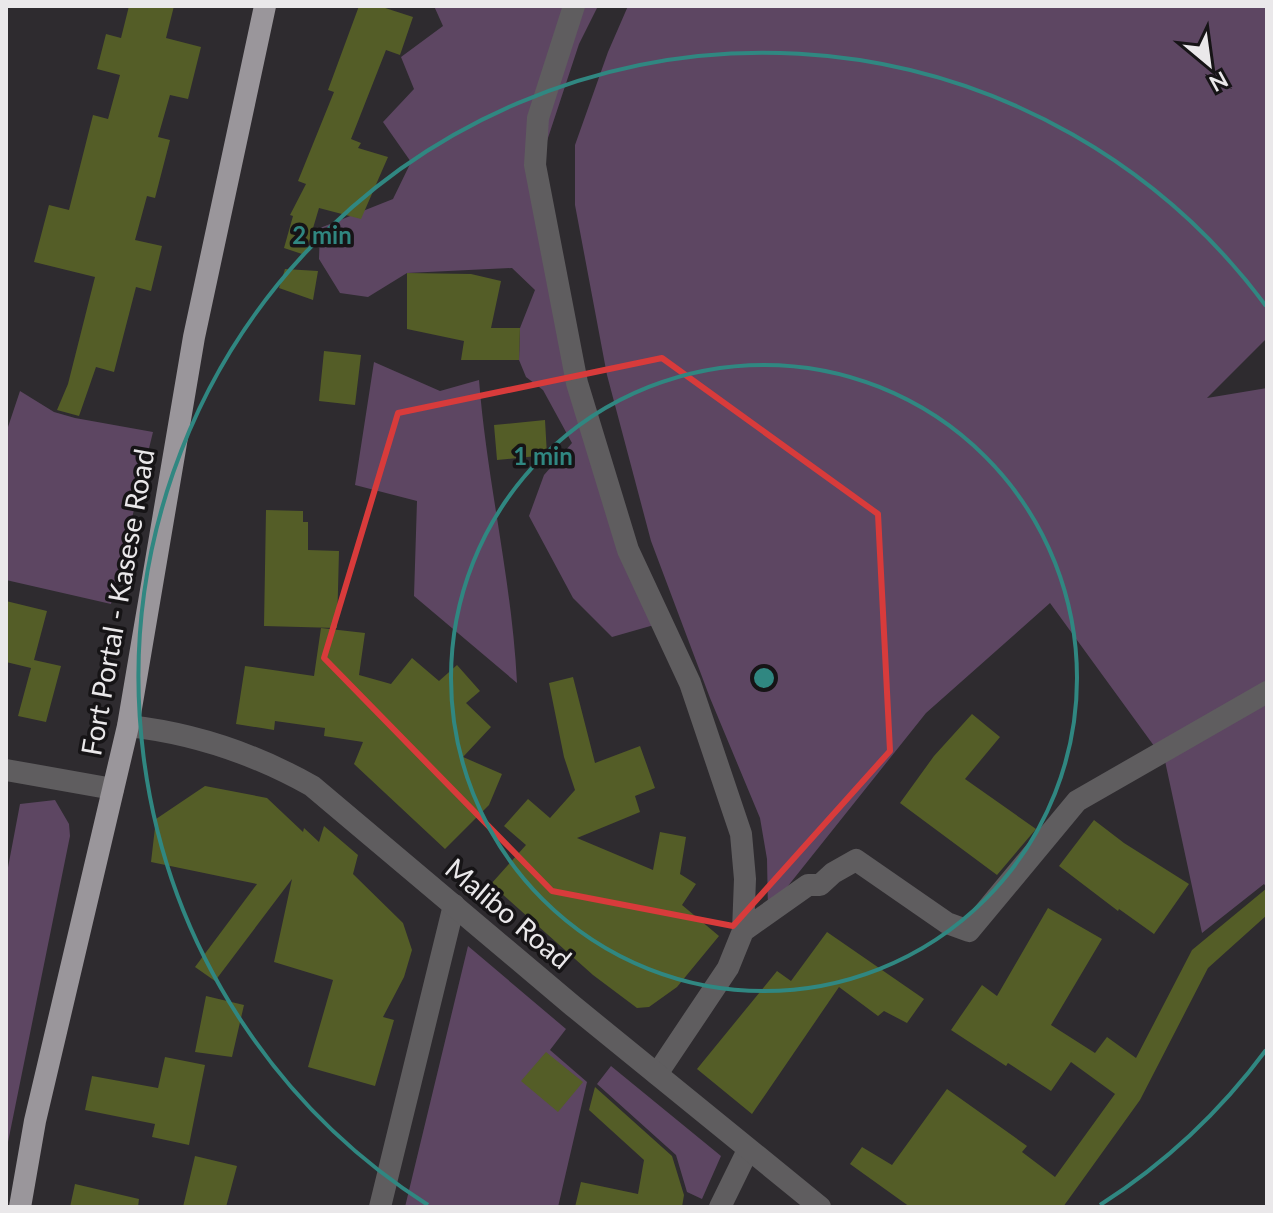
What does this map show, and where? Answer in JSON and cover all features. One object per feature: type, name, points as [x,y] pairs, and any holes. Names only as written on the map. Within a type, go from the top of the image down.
[{"type":"highway","name":"Fort Portal - Kasese Road","points":[[20,1207],[35,1121],[128,726],[194,337],[265,6]]},
{"type":"street","points":[[574,6],[538,118],[535,165],[577,383],[628,550],[690,683],[741,834],[745,879],[743,931],[728,968],[657,1074]]},
{"type":"street","points":[[743,931],[808,885],[820,885],[833,873],[856,860],[947,923],[969,931],[1077,801],[1267,692]]},
{"type":"street","name":"Malibo Road","points":[[128,726],[165,730],[231,749],[271,764],[308,783],[820,1207]]},
{"type":"street","points":[[6,770],[113,789]]},
{"type":"street","points":[[380,1207],[454,905]]},
{"type":"street","points":[[720,1207],[748,1150]]},
{"type":"highlighted area","points":[[662,358],[878,514],[890,751],[733,926],[552,891],[324,658],[398,413]]},
{"type":"shaded area","points":[[434,6],[598,6],[579,44],[543,153],[583,373],[654,625],[612,637],[573,598],[529,516],[544,475],[572,443],[543,390],[526,377],[519,360],[520,328],[535,290],[512,268],[407,273],[368,297],[340,293],[319,259],[320,228],[393,199],[411,162],[383,122],[414,89],[401,57],[443,26]]},
{"type":"shaded area","points":[[628,6],[1267,6],[1267,338],[1207,398],[1267,388],[1267,888],[1264,884],[1202,933],[1165,761],[1050,603],[926,713],[768,911],[767,859],[760,818],[710,698],[651,541],[607,375],[575,205],[575,145]]},
{"type":"shaded area","points":[[374,362],[440,391],[479,380],[510,607],[517,683],[414,596],[417,501],[355,485]]},
{"type":"shaded area","points":[[20,391],[54,412],[153,432],[111,604],[6,580],[6,433]]},
{"type":"shaded area","points":[[55,800],[69,824],[70,836],[6,1152],[6,878],[20,804]]},
{"type":"shaded area","points":[[468,946],[566,1029],[550,1050],[587,1082],[558,1207],[405,1207]]},
{"type":"shaded area","points":[[611,1066],[721,1156],[702,1199],[687,1192],[676,1155],[597,1084]]},
{"type":"building","points":[[129,6],[174,6],[166,38],[201,47],[188,99],[170,95],[158,137],[170,140],[155,198],[147,196],[135,240],[162,246],[151,291],[136,287],[114,372],[96,367],[79,416],[57,410],[68,384],[95,277],[34,262],[49,205],[69,210],[93,115],[108,119],[120,75],[97,69],[106,34],[121,38]]},
{"type":"building","points":[[359,6],[379,6],[413,17],[400,55],[386,50],[351,139],[361,143],[358,148],[388,157],[361,219],[319,208],[305,255],[284,248],[293,216],[290,215],[306,184],[298,181],[334,92],[328,90]]},
{"type":"building","points":[[285,269],[318,271],[313,300],[279,288]]},
{"type":"building","points":[[407,273],[471,274],[501,281],[491,328],[520,328],[519,360],[461,360],[464,341],[407,329]]},
{"type":"building","points":[[324,351],[361,355],[355,405],[319,401]]},
{"type":"building","points":[[545,420],[547,455],[497,460],[494,425]]},
{"type":"building","points":[[266,510],[303,511],[303,522],[308,522],[308,550],[339,551],[337,628],[264,626]]},
{"type":"building","points":[[6,601],[47,611],[34,660],[61,666],[46,722],[18,716],[31,668],[6,662]]},
{"type":"building","points":[[321,628],[365,633],[359,675],[391,684],[412,658],[439,681],[457,665],[480,691],[466,703],[491,727],[463,757],[502,774],[489,805],[445,849],[354,764],[363,742],[324,736],[325,728],[275,721],[274,730],[236,724],[245,666],[314,676]]},
{"type":"building","points":[[573,677],[595,763],[640,746],[655,788],[635,796],[640,812],[577,838],[653,870],[660,832],[686,837],[680,874],[696,884],[682,905],[719,936],[677,987],[649,1007],[637,1008],[593,975],[491,884],[526,845],[504,826],[528,799],[550,818],[575,790],[564,757],[549,683]]},
{"type":"building","points":[[972,714],[1000,737],[965,779],[1036,829],[997,875],[900,803],[934,756]]},
{"type":"building","points":[[205,786],[267,798],[303,832],[304,828],[319,842],[324,826],[358,855],[353,874],[403,923],[412,950],[404,977],[383,1017],[394,1020],[375,1086],[308,1067],[333,980],[274,962],[292,879],[215,981],[195,967],[257,884],[151,862],[156,819]]},
{"type":"building","points":[[1094,820],[1189,884],[1154,934],[1059,866]]},
{"type":"building","points":[[1267,888],[1267,915],[1208,968],[1140,1100],[1063,1207],[910,1207],[850,1164],[862,1147],[892,1165],[947,1089],[1027,1146],[1022,1152],[1055,1177],[1115,1094],[1071,1062],[1051,1091],[951,1030],[982,985],[997,996],[1048,908],[1102,939],[1051,1025],[1095,1053],[1107,1037],[1136,1058],[1192,950]]},
{"type":"building","points":[[827,932],[924,999],[907,1023],[884,1011],[878,1016],[839,987],[752,1114],[697,1069],[777,971],[791,981]]},
{"type":"building","points":[[206,996],[244,1005],[232,1057],[195,1052]]},
{"type":"building","points":[[546,1052],[583,1082],[558,1112],[521,1081]]},
{"type":"building","points":[[165,1057],[205,1065],[189,1145],[152,1137],[155,1124],[85,1110],[92,1076],[158,1088]]},
{"type":"building","points":[[595,1087],[672,1156],[684,1195],[682,1207],[575,1207],[581,1182],[638,1194],[644,1160],[589,1110]]},
{"type":"building","points":[[195,1156],[237,1166],[226,1207],[183,1207]]},
{"type":"building","points":[[75,1184],[139,1199],[138,1207],[70,1207]]}]
